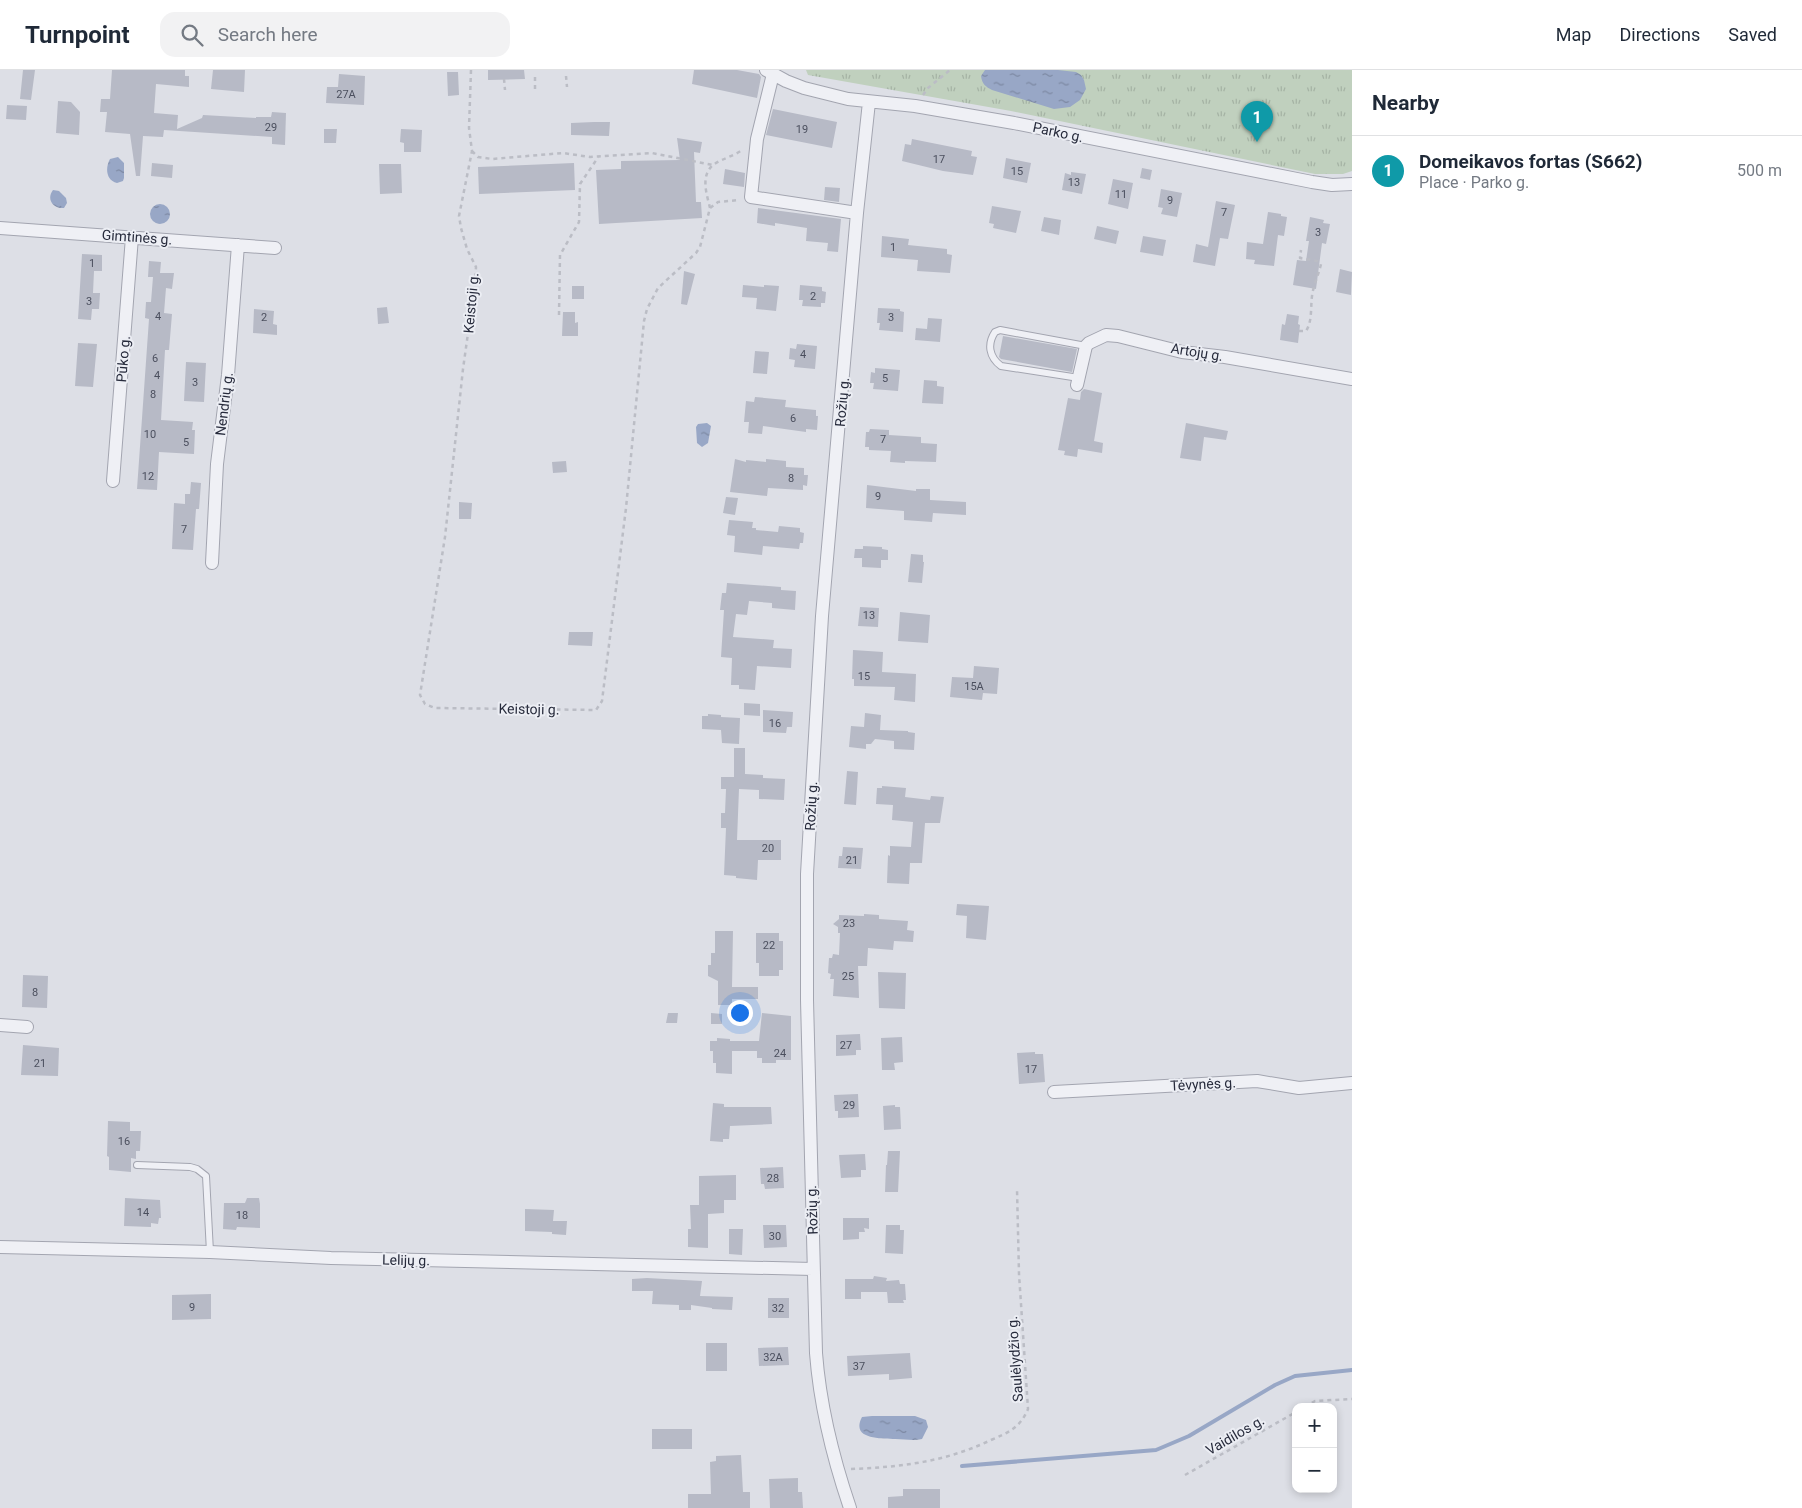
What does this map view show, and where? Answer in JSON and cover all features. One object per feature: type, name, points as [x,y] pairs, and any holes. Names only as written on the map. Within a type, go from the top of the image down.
[{"type":"street","name":"Parko g.","points":[[770,72],[804,88],[848,99],[915,106],[1014,123],[1312,182],[1352,184]]},
{"type":"street","points":[[770,72],[750,197],[857,213]]},
{"type":"street","name":"Rožių g.","points":[[850,1508],[838,1470],[819,1384],[813,1269],[806,1000],[807,874],[822,616],[857,213],[870,102]]},
{"type":"street","name":"Gimtinės g.","points":[[0,228],[275,248]]},
{"type":"street","name":"Pūko g.","points":[[113,481],[132,237]]},
{"type":"street","name":"Nendrių g.","points":[[212,563],[217,464],[228,375],[238,245]]},
{"type":"street","name":"Artojų g.","points":[[1086,346],[1106,335],[1118,336],[1182,352],[1225,357],[1352,379]]},
{"type":"street","points":[[1078,382],[1086,346]]},
{"type":"street","points":[[0,1025],[28,1027]]},
{"type":"street","name":"Tėvynės g.","points":[[1054,1092],[1257,1081],[1299,1088],[1352,1083]]},
{"type":"street","name":"Lelijų g.","points":[[0,1247],[210,1252],[331,1258],[813,1269]]},
{"type":"lane","points":[[1078,382],[1001,366],[992,358],[990,350],[991,340],[995,332],[1000,330],[1086,346]]},
{"type":"lane","points":[[137,1165],[190,1167],[204,1173],[207,1179],[210,1252]]},
{"type":"path","name":"Keistoji g.","points":[[471,70],[469,128],[472,151],[459,216],[460,228],[476,267],[474,299],[463,369],[445,537],[420,695],[425,704],[435,708],[596,710],[602,701],[626,508],[644,321],[647,309],[658,288],[700,247],[710,208]]},
{"type":"path","points":[[915,106],[928,88],[950,70]]},
{"type":"path","points":[[566,76],[567,87]]},
{"type":"path","points":[[535,77],[535,88]]},
{"type":"path","points":[[504,78],[504,90]]},
{"type":"path","points":[[750,197],[718,202],[710,208],[706,194],[706,176],[713,165],[740,152],[758,139]]},
{"type":"path","points":[[472,151],[478,157],[492,159],[563,153],[590,157],[641,153],[658,154],[713,165]]},
{"type":"path","points":[[559,315],[560,255],[579,222],[580,184],[599,156]]},
{"type":"path","points":[[1299,331],[1306,332],[1309,326],[1314,287],[1319,278],[1321,264],[1318,261],[1300,258],[1301,250]]},
{"type":"path","name":"Saulėlydžio g.","points":[[838,1470],[880,1468],[924,1463],[946,1458],[971,1450],[1011,1430],[1023,1420],[1028,1409],[1019,1274],[1017,1189]]},
{"type":"path","points":[[1312,1403],[1315,1401],[1352,1399]]},
{"type":"path","name":"Vaidilos g.","points":[[1185,1475],[1292,1414]]},
{"type":"green space","points":[[806,70],[1352,70],[1352,171],[1343,174],[1315,174],[1011,111],[808,75]]},
{"type":"water","points":[[985,70],[1058,70],[1076,72],[1084,80],[1086,89],[1080,100],[1070,107],[1054,109],[990,89],[982,81],[981,76]]},
{"type":"water","points":[[118,157],[124,163],[124,178],[123,181],[117,183],[109,176],[107,166],[110,159]]},
{"type":"water","points":[[53,190],[59,191],[66,198],[67,203],[64,208],[57,207],[52,203],[50,197]]},
{"type":"water","points":[[160,204],[167,207],[170,214],[167,221],[160,224],[153,221],[150,214],[153,207]]},
{"type":"water","points":[[707,423],[711,426],[708,443],[702,447],[697,443],[696,427],[698,424]]},
{"type":"water","points":[[915,1416],[926,1420],[928,1427],[922,1439],[876,1438],[864,1434],[860,1430],[859,1425],[862,1417]]},
{"type":"building","points":[[23,70],[35,70],[31,100],[20,99]]},
{"type":"building","points":[[112,70],[185,70],[185,76],[189,76],[189,87],[156,84],[154,113],[178,115],[177,129],[202,118],[203,115],[256,118],[271,117],[272,112],[286,113],[285,145],[272,144],[272,137],[164,130],[163,137],[143,136],[140,176],[136,176],[130,134],[105,132],[107,112],[100,112],[101,99],[110,99]]},
{"type":"building","points":[[213,70],[245,70],[244,92],[211,89]]},
{"type":"building","points":[[488,70],[524,70],[525,79],[488,80]]},
{"type":"building","points":[[694,70],[737,70],[759,74],[761,77],[757,98],[692,84]]},
{"type":"building","points":[[447,72],[458,72],[459,95],[448,96]]},
{"type":"building","points":[[339,74],[365,76],[364,105],[326,103],[327,87],[338,87]]},
{"type":"building","points":[[58,101],[71,102],[80,112],[79,135],[56,133]]},
{"type":"building","points":[[7,105],[27,106],[26,120],[6,119]]},
{"type":"building","points":[[773,109],[837,122],[832,148],[766,135]]},
{"type":"building","points":[[610,122],[609,136],[571,135],[571,123]]},
{"type":"building","points":[[324,129],[337,129],[336,143],[324,143]]},
{"type":"building","points":[[401,129],[422,130],[421,152],[404,152],[404,143],[400,142]]},
{"type":"building","points":[[677,138],[702,142],[700,153],[694,152],[696,202],[701,202],[702,218],[599,224],[596,170],[621,169],[621,161],[680,160]]},
{"type":"building","points":[[912,139],[972,151],[971,156],[977,157],[973,175],[943,171],[902,161],[905,144],[911,145]]},
{"type":"building","points":[[1006,158],[1031,163],[1027,183],[1003,178]]},
{"type":"building","points":[[152,163],[173,165],[172,178],[151,176]]},
{"type":"building","points":[[574,163],[575,190],[479,194],[478,167]]},
{"type":"building","points":[[379,164],[401,164],[402,193],[380,194]]},
{"type":"building","points":[[1142,168],[1152,170],[1150,180],[1140,178]]},
{"type":"building","points":[[725,169],[745,173],[744,187],[723,184]]},
{"type":"building","points":[[1071,172],[1086,174],[1082,194],[1062,190],[1065,173],[1071,175]]},
{"type":"building","points":[[1113,179],[1133,183],[1128,209],[1108,204]]},
{"type":"building","points":[[825,187],[840,188],[839,202],[824,200]]},
{"type":"building","points":[[1161,189],[1182,193],[1177,217],[1161,214],[1163,208],[1158,207]]},
{"type":"building","points":[[1216,201],[1235,205],[1228,239],[1220,238],[1215,266],[1193,262],[1196,244],[1208,247]]},
{"type":"building","points":[[992,206],[1021,211],[1016,233],[993,228],[994,224],[989,223]]},
{"type":"building","points":[[758,208],[841,219],[838,252],[827,251],[828,243],[806,241],[807,228],[775,223],[775,226],[757,223]]},
{"type":"building","points":[[1268,212],[1287,217],[1284,236],[1278,235],[1274,266],[1254,264],[1255,260],[1246,259],[1247,242],[1263,244]]},
{"type":"building","points":[[1044,217],[1061,220],[1059,235],[1041,231]]},
{"type":"building","points":[[1310,217],[1324,220],[1323,223],[1330,224],[1326,244],[1322,243],[1316,289],[1293,285],[1297,260],[1306,261],[1309,241],[1306,241]]},
{"type":"building","points":[[1097,226],[1119,231],[1116,244],[1094,239]]},
{"type":"building","points":[[882,236],[909,239],[908,245],[947,249],[947,254],[952,255],[950,273],[917,271],[918,260],[881,257]]},
{"type":"building","points":[[1143,236],[1166,240],[1163,256],[1140,252]]},
{"type":"building","points":[[82,254],[102,255],[102,271],[94,271],[93,293],[100,293],[99,309],[92,309],[91,320],[78,319]]},
{"type":"building","points":[[149,261],[161,262],[160,273],[174,273],[172,289],[166,288],[164,313],[172,314],[169,350],[165,350],[161,420],[193,422],[192,430],[195,430],[194,454],[159,452],[157,490],[137,489],[149,319],[145,318],[146,302],[151,302],[153,277],[148,277]]},
{"type":"building","points":[[1340,269],[1352,272],[1351,295],[1336,292]]},
{"type":"building","points":[[684,271],[695,274],[687,305],[681,304]]},
{"type":"building","points":[[743,285],[779,286],[776,311],[756,309],[757,298],[742,297]]},
{"type":"building","points":[[800,285],[822,287],[822,291],[826,292],[825,303],[821,303],[821,307],[802,306],[803,300],[799,300]]},
{"type":"building","points":[[572,286],[584,286],[584,299],[572,299]]},
{"type":"building","points":[[387,307],[389,323],[378,324],[377,308]]},
{"type":"building","points":[[878,308],[900,309],[900,311],[904,312],[903,332],[879,330],[880,323],[877,323]]},
{"type":"building","points":[[254,309],[274,311],[273,324],[277,325],[277,335],[253,333]]},
{"type":"building","points":[[563,312],[575,312],[575,323],[578,322],[578,336],[562,336]]},
{"type":"building","points":[[1287,314],[1299,316],[1298,343],[1280,340],[1282,324],[1285,325]]},
{"type":"building","points":[[928,318],[942,319],[940,342],[915,340],[916,328],[927,329]]},
{"type":"building","points":[[1003,336],[1077,349],[1072,372],[1001,359],[999,357]]},
{"type":"building","points":[[78,343],[97,344],[93,387],[75,386]]},
{"type":"building","points":[[797,344],[817,346],[815,369],[794,367],[795,360],[789,359],[790,348],[796,349]]},
{"type":"building","points":[[755,351],[769,352],[767,374],[753,373]]},
{"type":"building","points":[[186,362],[206,363],[204,402],[184,401]]},
{"type":"building","points":[[875,368],[900,370],[898,391],[873,389],[874,383],[870,383],[871,372],[875,373]]},
{"type":"building","points":[[924,380],[937,381],[937,386],[944,387],[943,404],[922,403]]},
{"type":"building","points":[[1084,389],[1102,393],[1094,441],[1103,443],[1102,453],[1078,449],[1077,457],[1064,455],[1065,451],[1058,450],[1068,398],[1080,400],[1081,392]]},
{"type":"building","points":[[755,397],[786,400],[785,407],[816,410],[816,416],[818,416],[817,430],[806,429],[806,432],[763,426],[762,434],[748,433],[749,422],[744,422],[746,401],[754,402]]},
{"type":"building","points":[[1186,423],[1228,431],[1226,440],[1204,437],[1201,461],[1180,458]]},
{"type":"building","points":[[870,429],[889,430],[889,435],[921,437],[921,443],[937,444],[936,462],[890,462],[891,451],[869,450],[869,447],[865,447],[866,432],[869,432]]},
{"type":"building","points":[[735,459],[746,462],[746,460],[766,462],[766,459],[786,461],[786,467],[804,468],[804,475],[808,475],[807,486],[803,485],[803,490],[768,488],[767,496],[730,492]]},
{"type":"building","points":[[566,461],[567,472],[553,473],[552,462]]},
{"type":"building","points":[[191,482],[201,483],[199,509],[196,509],[193,550],[172,549],[174,503],[185,504],[185,494],[190,494]]},
{"type":"building","points":[[867,485],[916,491],[916,489],[930,489],[930,500],[966,502],[966,515],[933,513],[932,522],[904,520],[904,511],[866,508]]},
{"type":"building","points":[[726,497],[738,498],[735,515],[723,513]]},
{"type":"building","points":[[459,502],[472,503],[471,519],[459,519]]},
{"type":"building","points":[[729,520],[753,522],[752,528],[756,528],[756,530],[778,532],[779,526],[800,528],[800,532],[804,533],[803,543],[800,543],[799,549],[763,546],[762,555],[734,552],[735,536],[727,535]]},
{"type":"building","points":[[863,546],[882,547],[882,549],[888,550],[888,560],[881,560],[881,568],[862,567],[862,558],[854,558],[855,549],[863,549]]},
{"type":"building","points":[[911,554],[923,555],[922,583],[908,582]]},
{"type":"building","points":[[727,583],[781,587],[781,590],[796,591],[795,610],[772,608],[772,603],[749,601],[747,615],[736,614],[733,637],[774,640],[773,648],[792,649],[791,668],[757,666],[755,690],[739,689],[739,685],[731,685],[732,658],[721,657],[724,610],[720,610],[722,593],[726,593]]},
{"type":"building","points":[[860,607],[879,608],[878,627],[858,626]]},
{"type":"building","points":[[900,612],[930,615],[928,643],[898,641]]},
{"type":"building","points":[[569,632],[593,632],[592,646],[568,645]]},
{"type":"building","points":[[853,650],[883,652],[882,672],[916,674],[915,702],[894,700],[895,687],[854,686],[854,679],[852,679]]},
{"type":"building","points":[[974,666],[999,668],[997,694],[983,693],[982,700],[950,697],[952,677],[973,678]]},
{"type":"building","points":[[744,703],[760,704],[760,716],[744,715]]},
{"type":"building","points":[[763,710],[793,712],[792,727],[787,727],[786,733],[763,732]]},
{"type":"building","points":[[865,713],[881,715],[880,730],[915,733],[914,750],[894,749],[894,741],[875,739],[871,744],[866,744],[866,749],[849,747],[851,726],[864,727]]},
{"type":"building","points":[[708,714],[740,718],[739,744],[722,743],[721,730],[702,729],[702,716],[708,716]]},
{"type":"building","points":[[734,748],[745,748],[745,774],[763,775],[763,778],[785,779],[784,800],[759,799],[759,790],[739,789],[737,840],[781,840],[781,860],[758,860],[757,880],[724,875],[726,828],[721,828],[721,813],[725,813],[726,789],[721,789],[721,777],[734,777]]},
{"type":"building","points":[[847,771],[858,772],[856,805],[844,804]]},
{"type":"building","points":[[882,786],[906,788],[905,797],[930,800],[931,796],[944,797],[940,823],[925,823],[922,863],[910,863],[909,884],[887,883],[890,846],[911,847],[913,822],[892,820],[893,805],[876,804],[877,788],[882,788]]},
{"type":"building","points":[[843,847],[863,848],[861,869],[838,868],[839,856],[842,856]]},
{"type":"building","points":[[957,904],[989,906],[986,940],[966,938],[967,916],[956,915]]},
{"type":"building","points":[[864,914],[879,915],[879,919],[908,921],[907,930],[914,931],[913,942],[894,941],[893,950],[868,948],[867,966],[858,966],[859,998],[833,996],[834,979],[830,979],[831,974],[828,973],[829,958],[832,958],[833,954],[839,955],[840,933],[838,933],[838,927],[833,924],[839,919],[839,915],[864,916]]},
{"type":"building","points":[[715,931],[733,931],[732,987],[758,987],[758,999],[732,999],[732,1005],[718,1005],[718,981],[708,976],[708,965],[711,965],[711,953],[715,953]]},
{"type":"building","points":[[756,933],[779,933],[779,941],[783,941],[783,970],[779,970],[779,976],[759,976],[759,963],[756,963]]},
{"type":"building","points":[[878,972],[906,973],[905,1009],[879,1008]]},
{"type":"building","points":[[23,975],[48,976],[47,1008],[22,1007]]},
{"type":"building","points":[[668,1013],[678,1013],[677,1023],[666,1023]]},
{"type":"building","points":[[711,1013],[722,1014],[722,1024],[711,1024]]},
{"type":"building","points":[[762,1013],[791,1016],[791,1060],[776,1060],[776,1063],[762,1063],[762,1058],[757,1058],[757,1051],[732,1051],[732,1074],[716,1073],[716,1063],[713,1063],[713,1051],[710,1051],[710,1041],[717,1041],[717,1038],[730,1039],[730,1041],[759,1041]]},
{"type":"building","points":[[860,1034],[861,1050],[856,1050],[856,1055],[836,1056],[836,1035]]},
{"type":"building","points":[[902,1037],[903,1062],[894,1063],[895,1070],[882,1070],[881,1038]]},
{"type":"building","points":[[23,1045],[59,1048],[58,1076],[21,1075]]},
{"type":"building","points":[[1035,1052],[1035,1054],[1043,1054],[1045,1082],[1019,1084],[1017,1053]]},
{"type":"building","points":[[858,1094],[859,1117],[838,1118],[838,1111],[835,1111],[834,1095]]},
{"type":"building","points":[[713,1103],[724,1104],[724,1107],[771,1107],[772,1124],[730,1126],[729,1139],[723,1139],[723,1142],[710,1141]]},
{"type":"building","points":[[895,1105],[895,1107],[900,1107],[901,1129],[884,1130],[883,1106]]},
{"type":"building","points":[[108,1121],[130,1122],[130,1131],[141,1131],[140,1151],[136,1151],[136,1159],[131,1158],[131,1172],[109,1170],[109,1157],[107,1156]]},
{"type":"building","points":[[888,1151],[900,1151],[898,1192],[885,1192]]},
{"type":"building","points":[[865,1154],[866,1170],[861,1170],[861,1177],[841,1178],[839,1155]]},
{"type":"building","points":[[783,1167],[784,1188],[765,1189],[764,1184],[761,1184],[760,1168]]},
{"type":"building","points":[[736,1175],[736,1200],[724,1200],[724,1213],[708,1214],[708,1248],[688,1247],[688,1229],[691,1229],[690,1205],[699,1205],[699,1176]]},
{"type":"building","points":[[125,1198],[160,1200],[161,1218],[159,1218],[158,1224],[151,1223],[151,1227],[124,1226]]},
{"type":"building","points":[[247,1198],[259,1198],[260,1228],[237,1227],[236,1230],[223,1229],[224,1203],[245,1203]]},
{"type":"building","points":[[525,1209],[554,1210],[553,1221],[567,1221],[566,1235],[552,1234],[552,1232],[525,1231]]},
{"type":"building","points":[[843,1218],[869,1218],[869,1229],[864,1228],[865,1232],[859,1232],[859,1239],[843,1240]]},
{"type":"building","points":[[763,1225],[786,1225],[787,1247],[764,1248]]},
{"type":"building","points":[[886,1225],[900,1225],[900,1230],[904,1230],[903,1254],[885,1253]]},
{"type":"building","points":[[729,1229],[743,1229],[742,1255],[729,1254]]},
{"type":"building","points":[[874,1276],[887,1278],[886,1281],[899,1280],[900,1284],[905,1284],[906,1300],[903,1300],[904,1303],[888,1303],[887,1292],[861,1292],[861,1299],[845,1299],[845,1279],[873,1279]]},
{"type":"building","points":[[632,1279],[702,1281],[700,1296],[733,1297],[732,1310],[691,1305],[691,1310],[679,1310],[679,1305],[652,1304],[653,1291],[632,1291]]},
{"type":"building","points":[[211,1294],[211,1319],[172,1320],[172,1295]]},
{"type":"building","points":[[768,1298],[789,1298],[789,1318],[768,1318]]},
{"type":"building","points":[[706,1343],[727,1343],[727,1371],[706,1371]]},
{"type":"building","points":[[788,1347],[789,1365],[759,1366],[758,1348]]},
{"type":"building","points":[[910,1353],[912,1378],[889,1380],[889,1374],[848,1376],[847,1356]]},
{"type":"building","points":[[652,1429],[692,1429],[692,1449],[652,1449]]},
{"type":"building","points":[[741,1455],[743,1492],[750,1492],[750,1508],[688,1508],[688,1494],[711,1494],[710,1462],[716,1461],[716,1456]]},
{"type":"building","points":[[798,1478],[798,1492],[802,1492],[803,1508],[770,1508],[769,1479]]},
{"type":"building","points":[[903,1489],[940,1489],[940,1508],[888,1508],[888,1497],[903,1496]]},
{"type":"waterway","points":[[962,1466],[1156,1450],[1189,1436],[1275,1385],[1295,1376],[1352,1370]]},
{"type":"place","name":"Domeikavos fortas (S662)","points":[[1257,142]]}]
